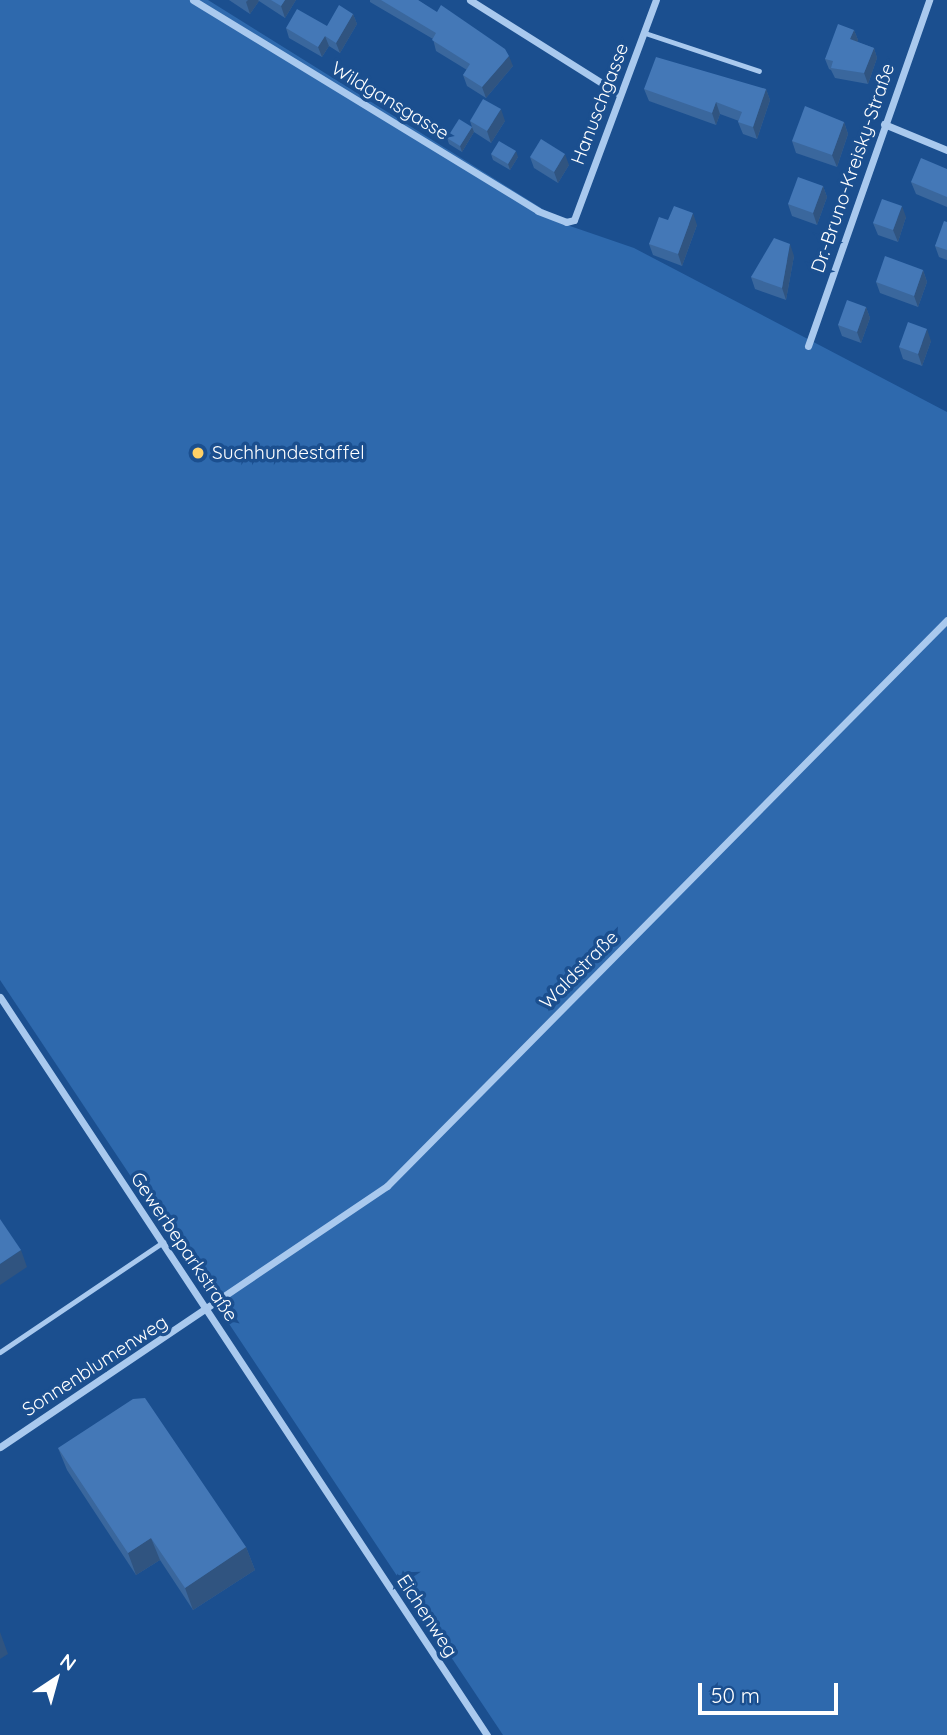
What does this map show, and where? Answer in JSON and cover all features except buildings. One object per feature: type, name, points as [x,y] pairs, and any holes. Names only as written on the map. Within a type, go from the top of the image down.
[{"type":"street","name":"Wildgansgasse","points":[[193,0],[538,211],[574,220]]},
{"type":"street","points":[[470,0],[619,94]]},
{"type":"street","name":"Hanuschgasse","points":[[574,220],[656,0]]},
{"type":"street","name":"Dr.-Bruno-Kreisky-Straße","points":[[808,346],[929,0]]},
{"type":"street","points":[[884,124],[947,150]]},
{"type":"street","name":"Waldstraße","points":[[208,1311],[387,1186],[947,620]]},
{"type":"street","name":"Gewerbeparkstraße","points":[[0,997],[341,1514]]},
{"type":"street","name":"Sonnenblumenweg","points":[[0,1447],[208,1311]]},
{"type":"street","name":"Eichenweg","points":[[341,1514],[487,1735]]},
{"type":"lane","points":[[645,33],[759,71]]},
{"type":"lane","points":[[0,1352],[163,1242]]},
{"type":"shaded area","points":[[0,0],[208,0],[570,226],[634,248],[947,412],[947,1735],[503,1735],[0,980]]},
{"type":"place","name":"Suchhundestaffel","points":[[198,453]]}]
